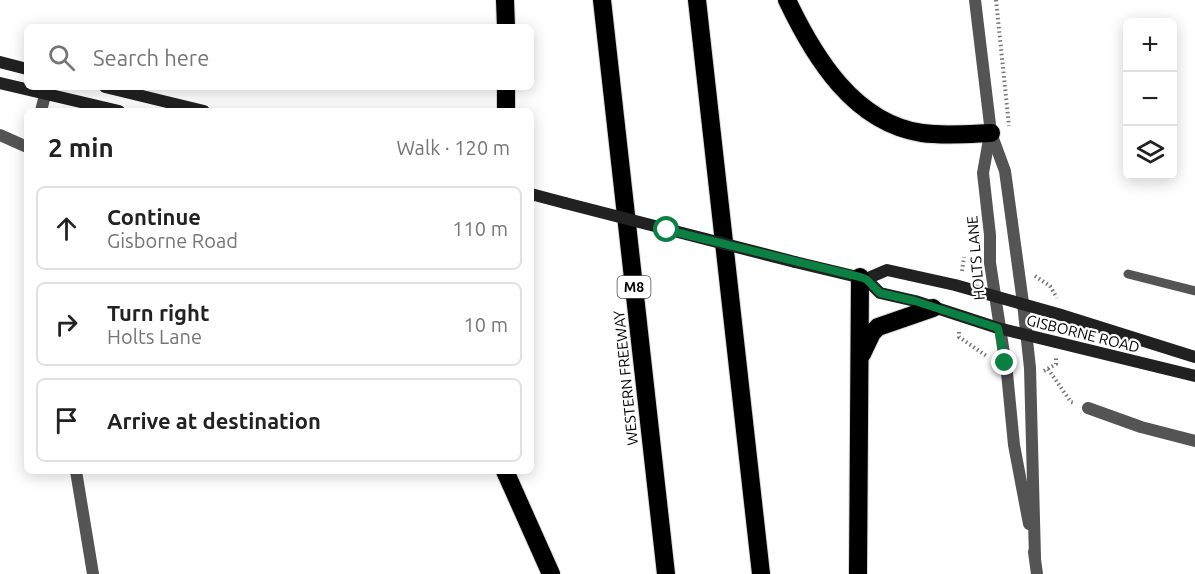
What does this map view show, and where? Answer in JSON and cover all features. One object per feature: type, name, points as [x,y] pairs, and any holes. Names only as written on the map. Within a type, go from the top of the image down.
[{"type":"highway","points":[[505,0],[506,24]]},
{"type":"highway","name":"WESTERN FREEWAY","points":[[602,0],[666,574]]},
{"type":"highway","points":[[697,0],[761,574]]},
{"type":"highway","points":[[787,0],[830,73],[850,97],[874,115],[898,127],[920,133],[991,133]]},
{"type":"highway","points":[[506,90],[506,108]]},
{"type":"highway","points":[[858,574],[858,361],[863,278]]},
{"type":"highway","points":[[858,361],[872,333],[878,327],[933,308]]},
{"type":"highway","points":[[506,474],[551,574]]},
{"type":"main road","points":[[0,62],[24,68]]},
{"type":"main road","points":[[0,83],[24,87]]},
{"type":"main road","points":[[117,90],[192,108]]},
{"type":"main road","points":[[45,91],[108,108]]},
{"type":"main road","name":"GISBORNE ROAD","points":[[534,195],[863,278],[880,293],[998,328],[1195,376]]},
{"type":"main road","name":"GISBORNE ROAD","points":[[863,278],[887,270],[1023,303],[1195,357]]},
{"type":"street","name":"HOLTS LANE","points":[[975,0],[991,133],[1005,171],[1023,303],[1032,423],[1035,558]]},
{"type":"street","points":[[42,108],[45,91]]},
{"type":"street","name":"HOLTS LANE","points":[[991,133],[983,173],[994,296],[1007,373],[1014,445],[1037,574]]},
{"type":"street","points":[[0,135],[24,146]]},
{"type":"street","points":[[1088,408],[1141,427],[1195,441]]},
{"type":"street","points":[[76,474],[93,574]]},
{"type":"lane","points":[[1128,274],[1195,291]]},
{"type":"path","points":[[1048,369],[1071,402],[1088,408]]},
{"type":"route","points":[[667,230],[860,277],[866,279],[880,293],[915,301],[998,328],[1005,363]]}]
